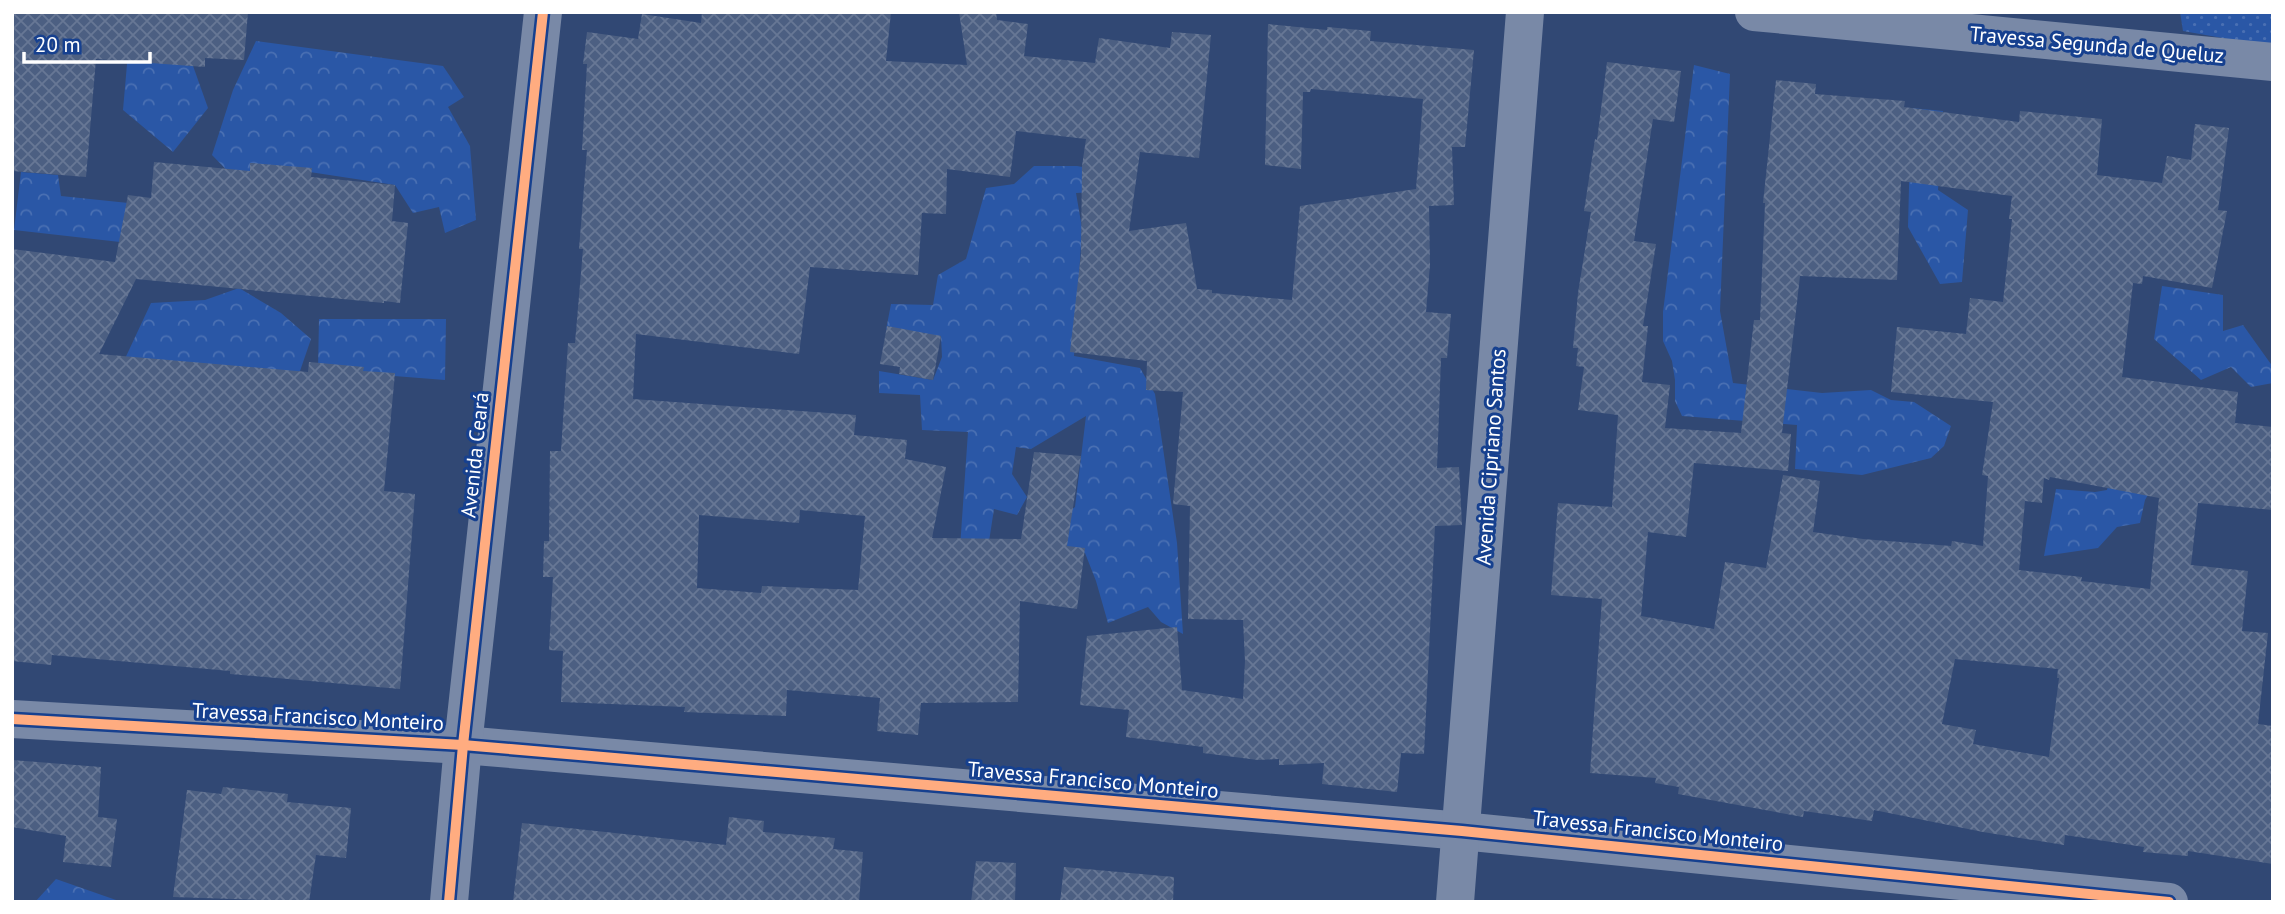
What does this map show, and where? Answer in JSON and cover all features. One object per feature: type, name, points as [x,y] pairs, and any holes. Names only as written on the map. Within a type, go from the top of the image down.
[{"type":"street","name":"Avenida Ceará","points":[[449,902],[463,745],[543,12]]},
{"type":"street","name":"Avenida Cipriano Santos","points":[[1455,902],[1525,12]]},
{"type":"street","name":"Travessa Segunda de Queluz","points":[[1754,12],[2273,62]]},
{"type":"street","name":"Travessa Francisco Monteiro","points":[[12,719],[463,745],[1462,831],[2169,902]]},
{"type":"green space","points":[[2180,12],[2273,12],[2273,47],[2183,31]]},
{"type":"green space","points":[[130,30],[182,35],[208,108],[173,152],[123,110]]},
{"type":"green space","points":[[256,41],[443,66],[464,97],[448,107],[470,146],[476,220],[445,233],[439,207],[413,213],[395,185],[251,163],[248,192],[212,155],[233,90]]},
{"type":"green space","points":[[1694,65],[1730,74],[1720,311],[1733,383],[1822,393],[1871,390],[1891,400],[1914,402],[1951,426],[1944,446],[1931,458],[1862,475],[1795,469],[1797,425],[1682,416],[1675,401],[1672,361],[1663,341],[1663,312]]},
{"type":"green space","points":[[1911,108],[1943,111],[1938,190],[1968,210],[1962,282],[1940,284],[1908,227]]},
{"type":"green space","points":[[1034,166],[1077,166],[1117,173],[1128,190],[1076,193],[1082,228],[1074,356],[1140,368],[1155,394],[1177,543],[1183,634],[1161,622],[1148,607],[1108,623],[1085,553],[1055,549],[1055,523],[1075,507],[1086,416],[1031,449],[1016,447],[1012,474],[1027,497],[1017,515],[994,509],[984,574],[958,577],[968,432],[922,430],[920,395],[879,393],[879,371],[933,380],[942,357],[941,336],[886,330],[891,304],[933,305],[938,275],[966,259],[986,188],[1014,184]]},
{"type":"green space","points":[[21,172],[58,175],[61,196],[138,204],[129,243],[14,230]]},
{"type":"green space","points":[[2162,286],[2223,295],[2223,331],[2243,325],[2273,367],[2273,383],[2251,387],[2231,367],[2201,380],[2154,339]]},
{"type":"green space","points":[[239,288],[281,313],[311,339],[300,371],[243,402],[122,365],[151,303],[205,300]]},
{"type":"green space","points":[[319,319],[446,319],[445,380],[318,370]]},
{"type":"green space","points":[[2113,469],[2153,486],[2145,500],[2140,523],[2117,527],[2098,548],[2044,556],[2056,489],[2095,492],[2107,490]]},
{"type":"green space","points":[[56,879],[116,900],[117,902],[35,902]]},
{"type":"building","points":[[12,12],[248,12],[244,60],[205,58],[205,67],[96,59],[86,177],[12,171]]},
{"type":"building","points":[[702,12],[891,12],[886,61],[967,65],[959,12],[996,12],[997,20],[1028,24],[1024,56],[1095,63],[1099,38],[1170,48],[1172,32],[1211,35],[1199,158],[1140,152],[1129,231],[1186,223],[1197,289],[1212,290],[1212,293],[1292,300],[1300,206],[1416,189],[1423,99],[1311,89],[1310,92],[1303,92],[1301,169],[1265,165],[1268,24],[1371,31],[1370,41],[1474,50],[1465,147],[1452,147],[1454,205],[1429,206],[1430,265],[1426,312],[1451,314],[1447,358],[1441,358],[1437,468],[1459,467],[1462,525],[1435,526],[1424,754],[1401,753],[1397,792],[1322,784],[1324,763],[1279,765],[1279,759],[1258,760],[1203,753],[1203,747],[1126,737],[1129,710],[1080,705],[1087,636],[1177,627],[1182,690],[1243,699],[1243,620],[1188,619],[1190,506],[1173,504],[1183,392],[1146,390],[1147,361],[1070,352],[1081,254],[1082,166],[1086,139],[1016,131],[1010,177],[947,169],[946,214],[922,213],[918,275],[810,267],[799,354],[636,334],[633,399],[856,415],[854,435],[907,440],[905,459],[946,467],[932,538],[1021,539],[1034,452],[1081,456],[1067,546],[1085,548],[1077,609],[1020,601],[1018,702],[921,703],[918,735],[877,731],[880,698],[787,690],[786,716],[684,712],[685,707],[561,702],[563,651],[549,650],[553,577],[543,577],[544,541],[549,541],[550,451],[561,451],[568,343],[575,343],[583,249],[579,249],[587,150],[582,150],[587,64],[583,64],[587,32],[638,39],[642,14],[701,23]],"holes":[[[800,510],[865,516],[858,590],[762,586],[761,593],[697,588],[699,515],[799,523]]]},
{"type":"building","points":[[1607,62],[1681,71],[1674,122],[1653,119],[1634,241],[1656,244],[1643,326],[1648,326],[1642,382],[1670,385],[1665,428],[1741,433],[1754,320],[1760,320],[1763,203],[1776,80],[1816,84],[1815,94],[1905,101],[1904,107],[2019,122],[2020,111],[2102,119],[2097,175],[2162,183],[2167,156],[2191,160],[2195,124],[2229,128],[2218,210],[2227,211],[2212,288],[2143,276],[2142,284],[2133,283],[2122,377],[2238,392],[2235,423],[2273,427],[2273,510],[2198,503],[2191,565],[2248,571],[2242,631],[2268,633],[2258,724],[2273,726],[2273,864],[2188,851],[2188,856],[2143,852],[2144,847],[2065,835],[2064,845],[1874,810],[1872,821],[1804,811],[1803,817],[1678,794],[1679,787],[1655,783],[1656,778],[1590,773],[1602,599],[1551,595],[1558,503],[1612,507],[1618,415],[1578,410],[1584,367],[1576,366],[1578,348],[1573,348],[1578,293],[1591,212],[1584,211],[1595,139],[1597,140]],"holes":[[[1901,181],[2012,196],[2003,302],[1970,298],[1966,334],[1897,327],[1891,392],[1993,402],[1982,475],[1988,476],[1983,546],[1952,541],[1951,546],[1863,539],[1813,532],[1820,481],[1783,475],[1766,568],[1725,562],[1714,629],[1641,616],[1648,532],[1686,537],[1694,463],[1788,471],[1791,434],[1782,433],[1800,276],[1897,280]],[[2050,477],[2159,498],[2150,589],[2081,581],[2082,577],[2019,570],[2025,501],[2042,503],[2044,478],[2049,480]],[[1955,659],[2058,669],[2049,757],[1973,744],[1976,730],[1942,724]]]},
{"type":"building","points":[[154,162],[250,171],[250,163],[312,168],[311,177],[395,185],[392,221],[408,223],[400,303],[136,279],[99,354],[308,372],[309,362],[395,373],[384,491],[415,494],[400,689],[52,655],[51,665],[12,661],[12,249],[115,262],[128,195],[151,198]]},
{"type":"building","points":[[887,326],[941,336],[933,380],[899,374],[900,367],[880,364]]},
{"type":"building","points":[[12,760],[101,767],[98,817],[117,819],[111,867],[63,862],[66,836],[12,827]]},
{"type":"building","points":[[223,787],[288,794],[287,802],[351,808],[346,858],[316,855],[309,902],[173,897],[187,790],[221,794]]},
{"type":"building","points":[[729,817],[764,821],[763,832],[835,838],[833,849],[863,852],[859,902],[513,902],[522,823],[726,845]]},
{"type":"building","points":[[976,861],[1016,863],[1015,902],[971,902]]},
{"type":"building","points":[[1064,867],[1174,877],[1173,902],[1060,902]]},
{"type":"cycle path","points":[[449,902],[463,745],[543,12]]},
{"type":"cycle path","points":[[12,719],[463,745],[1462,831],[2169,902]]}]
